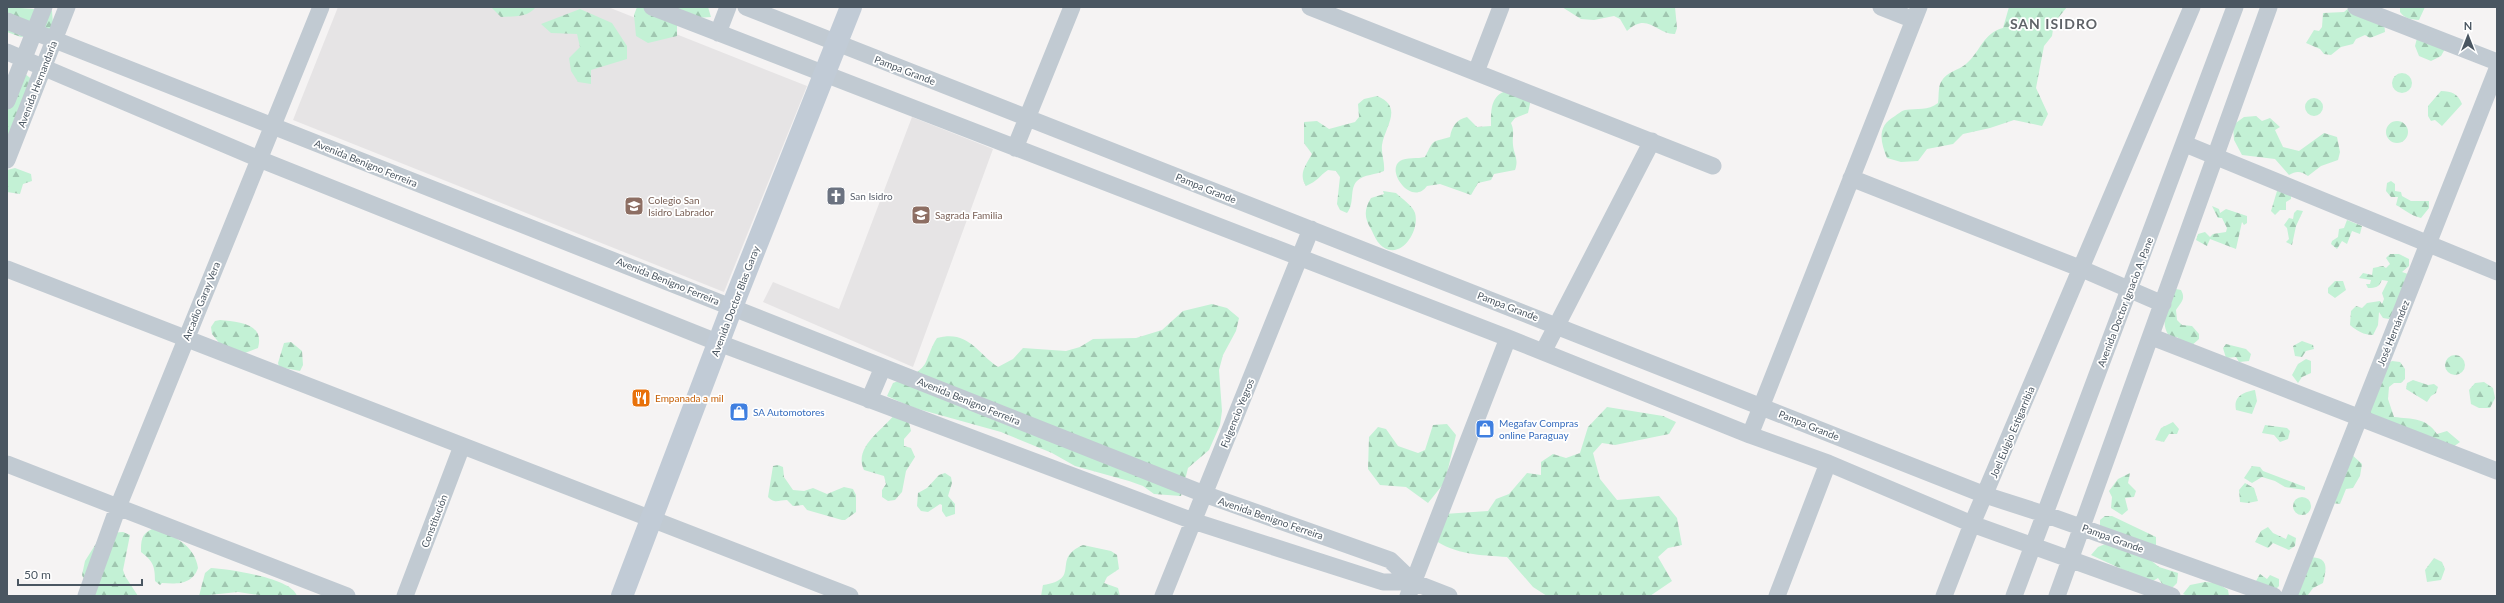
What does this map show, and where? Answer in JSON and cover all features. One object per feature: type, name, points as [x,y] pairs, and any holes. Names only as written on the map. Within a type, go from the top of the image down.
[{"type":"street","points":[[7,101],[44,7]]},
{"type":"street","name":"Avenida Hernandaria","points":[[7,160],[67,7]]},
{"type":"street","name":"Arcadio Garay Vera","points":[[86,596],[118,507],[321,7]]},
{"type":"street","points":[[652,7],[824,75],[1508,338],[1750,435],[1828,463],[1972,524],[2071,558],[2172,596]]},
{"type":"street","points":[[718,33],[728,7]]},
{"type":"street","name":"Pampa Grande","points":[[746,7],[1986,495],[2082,527],[2274,596]]},
{"type":"street","name":"Avenida Doctor Blas Garay","points":[[622,596],[732,307],[851,7]]},
{"type":"street","points":[[1015,148],[1072,7]]},
{"type":"street","points":[[1310,7],[1713,166]]},
{"type":"street","points":[[1476,72],[1501,7]]},
{"type":"street","points":[[1750,435],[1917,14],[1881,7]]},
{"type":"street","name":"Joel Eulgio Estigarribia","points":[[1944,596],[1972,524],[1986,495],[2192,7]]},
{"type":"street","name":"Avenida Doctor Ignacio A. Pane","points":[[2014,596],[2032,545],[2185,144],[2235,7]]},
{"type":"street","points":[[2057,596],[2152,337],[2269,7]]},
{"type":"street","points":[[2356,7],[2497,62]]},
{"type":"street","name":"Avenida Benigno Ferreira","points":[[7,21],[1204,494],[1390,560],[1410,589]]},
{"type":"street","name":"Avenida Benigno Ferreira","points":[[7,52],[260,159],[719,343],[869,400],[1193,521],[1383,582],[1448,596]]},
{"type":"street","name":"José Hernández","points":[[2289,596],[2497,69]]},
{"type":"street","points":[[1543,352],[1652,141]]},
{"type":"street","points":[[2185,144],[2497,272]]},
{"type":"street","points":[[1851,178],[2082,269],[2163,304]]},
{"type":"street","name":"Fulgencio Yegros","points":[[1162,596],[1311,229]]},
{"type":"street","points":[[7,269],[850,596]]},
{"type":"street","points":[[2152,337],[2497,470]]},
{"type":"street","points":[[1410,589],[1508,338]]},
{"type":"street","points":[[869,400],[883,367]]},
{"type":"street","name":"Constitución","points":[[405,596],[462,446]]},
{"type":"street","points":[[1777,596],[1828,463]]},
{"type":"street","points":[[7,464],[347,596]]},
{"type":"shaded area","name":"Colegio San Isidro Labrador","points":[[338,7],[608,7],[807,86],[724,292],[293,120]]},
{"type":"shaded area","name":"Sagrada Familia","points":[[912,117],[993,149],[913,367],[763,302],[773,282],[839,309]]},
{"type":"green space","points":[[7,7],[34,9],[47,7],[52,11],[53,24],[49,30],[21,37],[7,32]]},
{"type":"green space","points":[[491,7],[536,7],[525,15],[501,17]]},
{"type":"green space","points":[[637,7],[708,7],[711,17],[696,18],[677,9],[677,36],[648,43],[636,36],[634,15]]},
{"type":"green space","points":[[1562,7],[1675,7],[1677,28],[1675,34],[1663,31],[1647,23],[1641,23],[1634,25],[1627,31],[1620,19],[1614,16],[1594,20],[1581,19]]},
{"type":"green space","points":[[2009,7],[2067,7],[2054,23],[2052,36],[2044,46],[2036,88],[2048,114],[2042,126],[2014,120],[1990,128],[1963,134],[1953,144],[1927,149],[1918,161],[1901,162],[1887,158],[1882,140],[1885,124],[1904,110],[1926,108],[1934,106],[1938,103],[1939,87],[1943,78],[1966,64],[1986,38],[1996,30],[2003,28]]},
{"type":"green space","points":[[2350,7],[2384,22],[2385,32],[2370,38],[2365,35],[2356,39],[2353,44],[2341,47],[2331,55],[2324,54],[2320,49],[2306,43],[2314,30],[2319,31],[2322,27],[2323,13],[2344,12]]},
{"type":"green space","points":[[2400,7],[2425,7],[2419,20],[2410,19],[2404,16],[2400,12]]},
{"type":"green space","points":[[580,9],[612,23],[627,46],[627,59],[591,70],[591,84],[578,82],[571,71],[569,58],[580,47],[577,34],[551,33],[541,24]]},
{"type":"green space","points":[[2417,38],[2446,47],[2441,56],[2431,61],[2419,56],[2415,46]]},
{"type":"green space","points":[[24,73],[34,81],[7,151],[7,82]]},
{"type":"green space","points":[[2398,73],[2406,73],[2412,79],[2412,87],[2406,93],[2398,93],[2392,87],[2392,79]]},
{"type":"green space","points":[[1506,91],[1531,99],[1528,113],[1515,118],[1511,123],[1516,160],[1515,170],[1494,174],[1491,180],[1478,183],[1471,195],[1440,184],[1427,186],[1421,191],[1414,192],[1408,190],[1402,185],[1396,172],[1396,166],[1400,161],[1425,157],[1432,144],[1436,141],[1450,137],[1455,124],[1463,118],[1467,117],[1477,127],[1491,126],[1492,105],[1501,93]]},
{"type":"green space","points":[[2441,91],[2454,94],[2459,98],[2462,104],[2442,126],[2435,120],[2431,121],[2428,116],[2428,106]]},
{"type":"green space","points":[[1377,96],[1385,100],[1390,106],[1391,111],[1391,118],[1382,145],[1384,171],[1363,177],[1357,181],[1353,188],[1351,205],[1347,213],[1340,210],[1337,204],[1340,177],[1336,171],[1328,170],[1306,186],[1304,182],[1303,174],[1305,166],[1312,154],[1304,143],[1304,122],[1317,121],[1329,129],[1355,122],[1359,117],[1358,104],[1364,99]]},
{"type":"green space","points":[[2314,98],[2320,101],[2323,107],[2320,113],[2314,116],[2308,113],[2305,107],[2308,101]]},
{"type":"green space","points":[[2256,116],[2262,121],[2270,118],[2280,127],[2275,130],[2283,147],[2299,151],[2324,133],[2337,137],[2340,152],[2338,160],[2321,166],[2308,176],[2298,172],[2289,175],[2275,159],[2242,155],[2234,140],[2233,125],[2244,117]]},
{"type":"green space","points":[[2397,121],[2405,124],[2408,132],[2405,140],[2397,143],[2389,140],[2386,132],[2389,124]]},
{"type":"green space","points":[[15,168],[31,174],[32,181],[23,184],[20,194],[7,192],[7,170]]},
{"type":"green space","points":[[2391,181],[2395,184],[2395,191],[2401,192],[2402,196],[2411,201],[2429,201],[2429,208],[2421,218],[2396,205],[2398,197],[2391,197],[2386,191],[2387,183]]},
{"type":"green space","points":[[1383,191],[1396,193],[1414,210],[1415,213],[1416,220],[1412,235],[1403,246],[1397,250],[1390,250],[1383,247],[1377,241],[1366,217],[1367,206],[1371,198],[1384,194]]},
{"type":"green space","points":[[2277,191],[2291,192],[2291,199],[2286,202],[2286,210],[2280,210],[2275,215],[2271,211]]},
{"type":"green space","points":[[2212,206],[2219,209],[2220,213],[2226,209],[2247,216],[2247,223],[2244,225],[2242,222],[2236,249],[2210,239],[2207,246],[2196,240],[2198,234],[2205,232],[2210,237],[2213,234],[2226,232],[2227,228],[2222,218],[2218,218]]},
{"type":"green space","points":[[2297,210],[2303,211],[2296,226],[2292,245],[2286,242],[2289,239],[2287,228],[2284,225],[2289,218],[2293,219],[2294,213]]},
{"type":"green space","points":[[2347,220],[2362,226],[2360,234],[2352,231],[2347,244],[2342,241],[2337,249],[2331,244],[2332,241],[2338,237],[2339,229],[2344,228]]},
{"type":"green space","points":[[2390,254],[2399,254],[2409,259],[2409,266],[2402,272],[2408,274],[2398,307],[2389,319],[2383,318],[2379,312],[2378,325],[2373,335],[2370,335],[2358,331],[2350,325],[2351,311],[2356,306],[2362,308],[2367,303],[2380,301],[2382,304],[2384,299],[2382,293],[2388,281],[2382,280],[2377,287],[2368,288],[2366,284],[2370,284],[2371,280],[2359,278],[2363,273],[2372,275],[2373,268],[2383,266],[2386,268],[2390,264],[2386,258]]},
{"type":"green space","points":[[2335,281],[2343,281],[2346,290],[2335,298],[2328,293],[2328,288]]},
{"type":"green space","points":[[2176,289],[2181,290],[2183,296],[2176,310],[2177,320],[2182,325],[2192,326],[2199,334],[2199,339],[2190,347],[2177,337],[2172,340],[2165,327],[2165,315]]},
{"type":"green space","points":[[1212,304],[1227,308],[1239,318],[1236,331],[1223,355],[1219,370],[1222,411],[1220,425],[1209,450],[1188,468],[1181,496],[1154,494],[1143,486],[1129,481],[1075,466],[1052,453],[1001,432],[911,407],[887,396],[893,383],[910,376],[922,368],[937,338],[948,336],[964,339],[998,367],[1013,359],[1023,348],[1066,351],[1080,347],[1093,339],[1136,338],[1162,330],[1183,311]]},
{"type":"green space","points":[[220,320],[242,323],[254,329],[258,333],[258,348],[245,353],[225,350],[212,334],[211,327],[215,321]]},
{"type":"green space","points":[[2302,341],[2313,345],[2314,349],[2306,351],[2302,357],[2295,356],[2293,346]]},
{"type":"green space","points":[[291,342],[302,351],[303,365],[300,371],[279,367],[278,363],[284,343]]},
{"type":"green space","points":[[2226,344],[2246,349],[2251,354],[2249,361],[2239,362],[2236,357],[2226,358],[2223,348]]},
{"type":"green space","points":[[2455,355],[2462,358],[2465,365],[2462,372],[2455,375],[2448,372],[2445,365],[2448,358]]},
{"type":"green space","points":[[2306,359],[2311,361],[2311,373],[2302,377],[2298,383],[2292,375],[2298,364]]},
{"type":"green space","points":[[2392,361],[2400,362],[2405,369],[2405,379],[2401,383],[2394,383],[2389,387],[2388,399],[2394,417],[2424,422],[2437,434],[2447,431],[2460,442],[2453,447],[2371,416],[2368,403],[2386,365]]},
{"type":"green space","points":[[2413,380],[2428,385],[2434,384],[2438,387],[2436,393],[2431,396],[2427,402],[2406,389],[2407,383]]},
{"type":"green space","points":[[2484,382],[2493,388],[2495,398],[2490,408],[2479,408],[2471,404],[2469,390],[2475,383]]},
{"type":"green space","points":[[2255,390],[2257,401],[2252,414],[2236,410],[2236,401],[2238,398],[2247,392]]},
{"type":"green space","points":[[1607,407],[1663,416],[1676,422],[1669,434],[1615,445],[1602,443],[1593,453],[1600,479],[1617,500],[1659,496],[1677,518],[1682,545],[1668,548],[1658,557],[1672,581],[1650,596],[1547,596],[1533,587],[1507,557],[1478,555],[1459,551],[1433,539],[1444,514],[1488,511],[1496,499],[1509,494],[1527,473],[1541,475],[1541,462],[1553,454],[1566,458],[1580,453],[1588,427]]},
{"type":"green space","points":[[894,415],[908,418],[911,431],[904,439],[904,446],[911,448],[915,457],[906,471],[902,492],[895,500],[888,501],[882,497],[882,490],[886,484],[884,476],[864,470],[862,454],[866,446]]},
{"type":"green space","points":[[2173,422],[2179,429],[2177,434],[2169,434],[2164,442],[2155,440],[2161,428]]},
{"type":"green space","points":[[1447,424],[1456,435],[1445,482],[1428,503],[1406,487],[1380,485],[1368,469],[1369,437],[1378,427],[1386,429],[1398,446],[1418,453],[1425,450],[1433,425]]},
{"type":"green space","points":[[2265,425],[2287,428],[2290,431],[2288,439],[2280,442],[2274,435],[2262,433]]},
{"type":"green space","points":[[2350,453],[2362,464],[2360,476],[2353,488],[2346,489],[2340,504],[2332,503]]},
{"type":"green space","points":[[778,465],[783,467],[784,477],[793,490],[804,491],[813,488],[827,494],[844,487],[853,489],[856,495],[856,512],[845,520],[842,520],[807,510],[803,505],[793,506],[787,500],[775,501],[770,499],[768,497],[773,466]]},
{"type":"green space","points":[[2252,466],[2260,467],[2263,471],[2305,487],[2305,490],[2285,487],[2275,481],[2262,477],[2252,483],[2244,478]]},
{"type":"green space","points":[[945,473],[951,477],[952,483],[948,496],[955,504],[955,514],[946,517],[942,511],[942,505],[940,504],[928,512],[921,511],[917,506],[918,493],[927,488],[939,475]]},
{"type":"green space","points":[[2130,473],[2128,483],[2136,491],[2134,497],[2125,498],[2128,510],[2122,515],[2111,508],[2112,497],[2109,491],[2118,479]]},
{"type":"green space","points":[[2245,483],[2254,488],[2258,501],[2248,503],[2240,502],[2239,490]]},
{"type":"green space","points":[[2302,497],[2308,500],[2311,506],[2308,512],[2302,515],[2296,512],[2293,506],[2296,500]]},
{"type":"green space","points":[[2105,516],[2112,516],[2156,537],[2156,547],[2100,528],[2100,520]]},
{"type":"green space","points":[[2268,527],[2273,533],[2286,539],[2288,534],[2296,538],[2295,546],[2289,550],[2273,543],[2268,548],[2255,542],[2261,531]]},
{"type":"green space","points":[[152,529],[175,537],[192,553],[198,568],[192,578],[183,582],[162,583],[160,585],[155,581],[151,561],[141,552],[142,538]]},
{"type":"green space","points":[[123,532],[130,535],[123,570],[125,576],[138,596],[91,596],[82,575],[85,561],[97,542],[109,533]]},
{"type":"green space","points":[[2110,542],[2142,553],[2159,567],[2178,573],[2177,583],[2168,592],[2158,578],[2146,585],[2141,578],[2091,555],[2098,547]]},
{"type":"green space","points":[[1083,545],[1111,551],[1117,555],[1119,569],[1107,577],[1104,583],[1118,588],[1120,596],[1041,596],[1043,585],[1055,582],[1061,578],[1065,573],[1068,556],[1073,550]]},
{"type":"green space","points":[[2307,557],[2314,557],[2323,561],[2325,564],[2323,583],[2313,588],[2308,595],[2296,596]]},
{"type":"green space","points":[[2434,558],[2442,562],[2445,569],[2441,580],[2427,582],[2425,570]]},
{"type":"green space","points":[[211,568],[231,570],[272,579],[293,590],[297,596],[265,596],[238,592],[199,596],[205,573]]},
{"type":"green space","points":[[2260,574],[2267,579],[2270,575],[2279,579],[2279,586],[2275,590],[2256,581]]},
{"type":"green space","points":[[2205,582],[2217,583],[2228,590],[2229,596],[2188,596],[2183,594],[2190,585]]},
{"type":"place","name":"San Isidro","points":[[836,196]]},
{"type":"place","name":"Colegio San Isidro Labrador","points":[[634,206]]},
{"type":"place","name":"Sagrada Familia","points":[[921,215]]},
{"type":"place","name":"Empanada a mil","points":[[641,398]]},
{"type":"place","name":"SA Automotores","points":[[739,412]]},
{"type":"place","name":"Megafav Compras online Paraguay","points":[[1485,429]]},
{"type":"district","name":"SAN ISIDRO","points":[[2054,23]]}]
